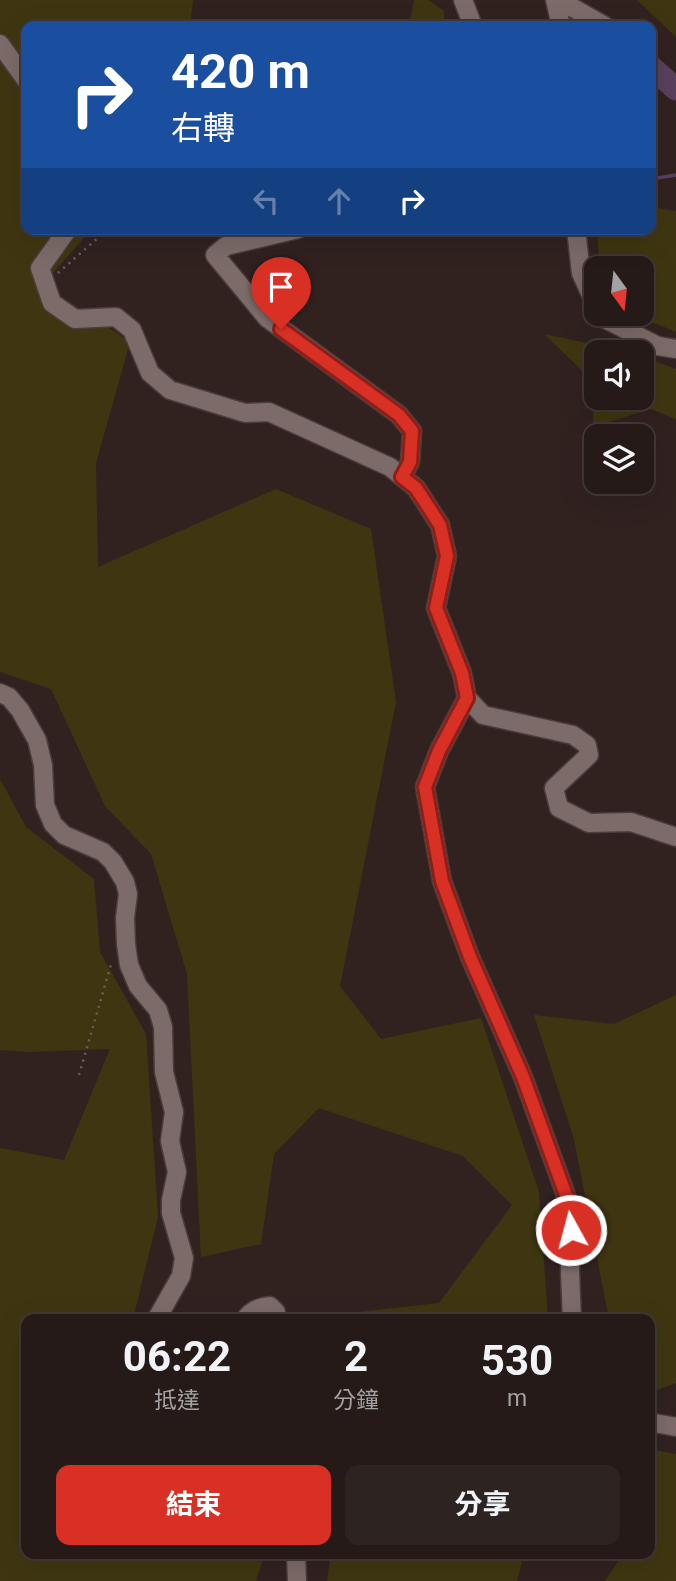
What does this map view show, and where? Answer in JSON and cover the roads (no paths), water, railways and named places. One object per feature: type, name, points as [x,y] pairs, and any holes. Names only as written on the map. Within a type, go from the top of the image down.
[{"type":"street","points":[[463,0],[471,21]]},
{"type":"street","points":[[557,0],[560,21]]},
{"type":"street","points":[[557,0],[596,21]]},
{"type":"street","points":[[0,44],[21,73]]},
{"type":"street","points":[[64,235],[40,268],[52,303],[75,319],[116,317],[132,330],[150,373],[170,390],[245,413],[270,412],[390,467],[416,488],[440,525],[447,556],[436,608],[462,673],[467,698],[482,715],[573,735],[587,745],[589,755],[554,788],[559,808],[589,823],[631,822],[676,837]]},
{"type":"street","points":[[273,235],[226,246],[215,255],[267,318],[399,415],[412,431],[410,462],[402,477]]},
{"type":"street","points":[[577,235],[584,280]]},
{"type":"street","points":[[619,326],[658,346],[676,349]]},
{"type":"street","points":[[0,693],[9,697],[20,710],[37,740],[43,765],[45,805],[53,824],[64,835],[103,852],[113,862],[125,882],[128,894],[125,918],[129,965],[138,986],[158,1010],[163,1027],[164,1072],[174,1112],[170,1141],[177,1172],[171,1213],[184,1258],[181,1276],[159,1314]]},
{"type":"street","points":[[467,698],[439,751],[425,787],[442,881],[470,957],[523,1077],[571,1209],[572,1314]]},
{"type":"street","points":[[248,1314],[259,1307],[270,1306],[276,1314]]},
{"type":"street","points":[[655,1423],[676,1427]]},
{"type":"street","points":[[296,1559],[297,1581]]},
{"type":"waterway","points":[[656,71],[676,89]]},
{"type":"waterway","points":[[656,178],[676,175]]}]
